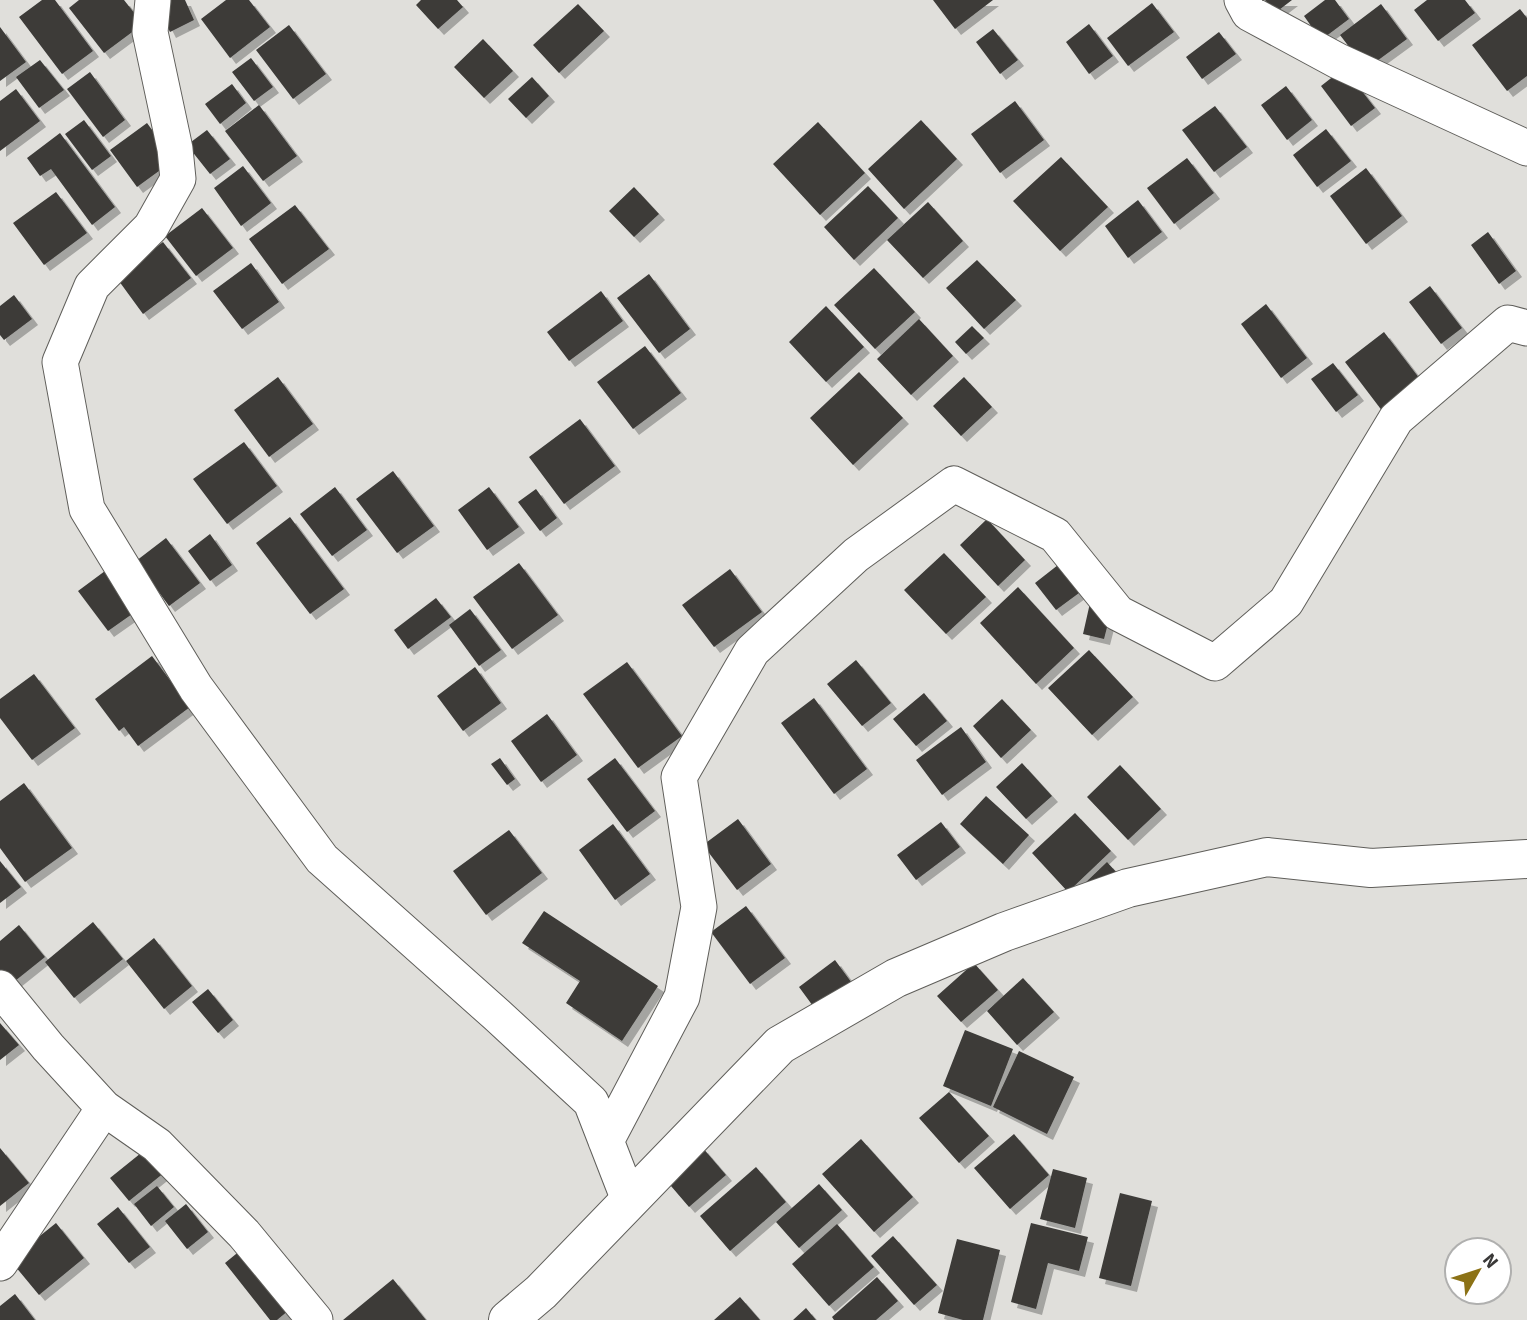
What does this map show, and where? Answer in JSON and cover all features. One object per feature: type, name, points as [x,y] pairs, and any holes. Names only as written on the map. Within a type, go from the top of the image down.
[{"type":"street","points":[[153,0],[150,32],[175,149],[178,179],[151,227],[92,286],[60,362],[87,509],[196,688],[322,859],[591,1102],[629,1200]]},
{"type":"street","points":[[1242,0],[1249,13],[1338,61],[1527,148]]},
{"type":"street","points":[[606,1141],[682,997],[699,907],[679,776],[751,651],[856,555],[954,484],[1055,536],[1118,613],[1214,663],[1286,602],[1396,419],[1507,323],[1527,328]]},
{"type":"street","points":[[508,1320],[541,1292],[780,1045],[896,978],[1004,932],[1128,888],[1267,856],[1371,868],[1527,859]]},
{"type":"street","points":[[0,988],[104,1108],[157,1145],[244,1234],[315,1320]]},
{"type":"street","points":[[0,1262],[104,1108]]},
{"type":"building","points":[[42,0],[55,0],[93,51],[62,74],[19,17]]},
{"type":"building","points":[[79,0],[124,0],[143,24],[104,53],[69,8]]},
{"type":"building","points":[[169,0],[185,0],[194,20],[170,32],[157,6]]},
{"type":"building","points":[[226,0],[249,0],[270,27],[230,58],[201,19]]},
{"type":"building","points":[[421,0],[457,0],[463,7],[438,29],[416,5]]},
{"type":"building","points":[[933,0],[993,0],[955,29]]},
{"type":"building","points":[[1265,0],[1292,0],[1275,13]]},
{"type":"building","points":[[1325,0],[1335,0],[1349,19],[1321,40],[1304,16]]},
{"type":"building","points":[[1427,0],[1465,0],[1475,13],[1438,41],[1414,10]]},
{"type":"building","points":[[1152,3],[1174,32],[1128,66],[1107,38]]},
{"type":"building","points":[[578,4],[604,31],[559,73],[533,45]]},
{"type":"building","points":[[1381,4],[1407,39],[1366,69],[1340,35]]},
{"type":"building","points":[[1520,9],[1527,18],[1527,76],[1507,91],[1472,45]]},
{"type":"building","points":[[1089,24],[1113,56],[1089,74],[1066,42]]},
{"type":"building","points":[[289,25],[326,74],[293,99],[256,50]]},
{"type":"building","points":[[0,27],[26,62],[0,81]]},
{"type":"building","points":[[993,29],[1018,60],[1000,74],[976,42]]},
{"type":"building","points":[[1219,32],[1236,54],[1202,79],[1186,57]]},
{"type":"building","points":[[483,39],[513,71],[484,98],[454,67]]},
{"type":"building","points":[[251,58],[273,87],[254,101],[232,72]]},
{"type":"building","points":[[40,60],[64,90],[39,108],[16,77]]},
{"type":"building","points":[[1344,68],[1375,108],[1351,126],[1321,86]]},
{"type":"building","points":[[90,72],[125,120],[103,137],[67,89]]},
{"type":"building","points":[[532,77],[549,96],[526,118],[508,99]]},
{"type":"building","points":[[232,84],[246,103],[220,124],[205,104]]},
{"type":"building","points":[[1286,86],[1312,120],[1287,140],[1261,105]]},
{"type":"building","points":[[16,89],[40,121],[0,151],[0,101]]},
{"type":"building","points":[[1015,101],[1044,140],[1000,173],[971,134]]},
{"type":"building","points":[[259,105],[297,156],[263,181],[225,131]]},
{"type":"building","points":[[1215,106],[1247,147],[1214,172],[1182,130]]},
{"type":"building","points":[[84,120],[111,156],[92,170],[65,134]]},
{"type":"building","points":[[921,120],[957,159],[904,209],[868,169]]},
{"type":"building","points":[[818,122],[865,173],[820,215],[773,164]]},
{"type":"building","points":[[147,123],[174,160],[137,187],[110,150]]},
{"type":"building","points":[[1326,129],[1351,161],[1317,187],[1293,155]]},
{"type":"building","points":[[207,130],[230,159],[210,174],[187,145]]},
{"type":"building","points":[[60,133],[115,207],[92,225],[51,169],[40,176],[27,158]]},
{"type":"building","points":[[1061,157],[1108,207],[1060,251],[1013,201]]},
{"type":"building","points":[[1187,158],[1214,193],[1174,224],[1147,188]]},
{"type":"building","points":[[243,166],[271,203],[241,226],[214,188]]},
{"type":"building","points":[[1366,168],[1402,216],[1366,244],[1330,196]]},
{"type":"building","points":[[868,186],[898,218],[854,260],[824,227]]},
{"type":"building","points":[[634,187],[659,214],[634,237],[609,211]]},
{"type":"building","points":[[56,192],[87,233],[44,265],[13,223]]},
{"type":"building","points":[[1138,200],[1162,232],[1128,258],[1105,226]]},
{"type":"building","points":[[928,202],[963,241],[923,278],[887,240]]},
{"type":"building","points":[[295,205],[329,249],[282,284],[249,239]]},
{"type":"building","points":[[202,208],[233,248],[196,276],[165,236]]},
{"type":"building","points":[[1488,232],[1516,271],[1499,284],[1471,245]]},
{"type":"building","points":[[163,242],[191,278],[143,314],[116,277]]},
{"type":"building","points":[[977,260],[1016,300],[984,329],[946,288]]},
{"type":"building","points":[[251,263],[279,302],[242,329],[213,291]]},
{"type":"building","points":[[874,268],[915,312],[875,349],[834,305]]},
{"type":"building","points":[[649,274],[690,329],[659,353],[617,298]]},
{"type":"building","points":[[1430,286],[1462,328],[1441,344],[1409,302]]},
{"type":"building","points":[[601,291],[623,321],[569,361],[547,332]]},
{"type":"building","points":[[14,295],[32,319],[4,340],[0,335],[0,306]]},
{"type":"building","points":[[1266,304],[1307,358],[1281,378],[1241,324]]},
{"type":"building","points":[[826,306],[864,347],[826,382],[789,342]]},
{"type":"building","points":[[919,319],[953,356],[911,395],[877,359]]},
{"type":"building","points":[[972,326],[984,338],[966,354],[955,342]]},
{"type":"building","points":[[1384,332],[1423,383],[1383,412],[1345,362]]},
{"type":"building","points":[[645,346],[681,393],[633,429],[597,382]]},
{"type":"building","points":[[1333,363],[1358,395],[1336,412],[1311,379]]},
{"type":"building","points":[[859,372],[903,418],[853,465],[810,418]]},
{"type":"building","points":[[278,377],[313,424],[269,457],[234,410]]},
{"type":"building","points":[[964,377],[992,407],[961,436],[933,406]]},
{"type":"building","points":[[580,419],[615,466],[564,504],[529,457]]},
{"type":"building","points":[[244,442],[277,486],[227,524],[193,479]]},
{"type":"building","points":[[393,471],[434,526],[397,553],[356,499]]},
{"type":"building","points":[[335,487],[367,530],[332,556],[300,514]]},
{"type":"building","points":[[489,487],[519,527],[487,550],[458,510]]},
{"type":"building","points":[[536,489],[557,518],[540,531],[518,502]]},
{"type":"building","points":[[290,517],[344,589],[310,614],[256,543]]},
{"type":"building","points":[[987,519],[1025,560],[998,586],[960,545]]},
{"type":"building","points":[[210,534],[232,565],[210,581],[188,551]]},
{"type":"building","points":[[166,538],[200,583],[169,606],[136,561]]},
{"type":"building","points":[[944,553],[986,597],[946,634],[904,590]]},
{"type":"building","points":[[519,563],[558,615],[512,649],[473,597]]},
{"type":"building","points":[[1058,565],[1079,593],[1056,610],[1035,583]]},
{"type":"building","points":[[730,569],[762,612],[714,647],[682,605]]},
{"type":"building","points":[[105,571],[135,612],[108,631],[78,591]]},
{"type":"building","points":[[1018,587],[1074,648],[1036,684],[980,623]]},
{"type":"building","points":[[436,598],[451,617],[408,649],[394,630]]},
{"type":"building","points":[[1090,603],[1112,608],[1104,639],[1083,634]]},
{"type":"building","points":[[470,609],[501,650],[479,666],[449,625]]},
{"type":"building","points":[[1089,650],[1133,697],[1092,735],[1048,688]]},
{"type":"building","points":[[152,656],[190,707],[138,746],[124,727],[119,731],[95,699]]},
{"type":"building","points":[[856,660],[891,703],[862,726],[827,684]]},
{"type":"building","points":[[627,662],[682,736],[638,768],[583,694]]},
{"type":"building","points":[[475,667],[501,703],[463,731],[437,696]]},
{"type":"building","points":[[34,674],[75,728],[32,760],[0,718],[0,699]]},
{"type":"building","points":[[924,693],[947,721],[916,746],[893,719]]},
{"type":"building","points":[[814,698],[867,769],[834,794],[781,723]]},
{"type":"building","points":[[1002,699],[1031,730],[1001,758],[973,726]]},
{"type":"building","points":[[547,714],[577,755],[541,782],[511,741]]},
{"type":"building","points":[[961,727],[986,762],[942,795],[916,760]]},
{"type":"building","points":[[500,758],[515,779],[507,785],[491,764]]},
{"type":"building","points":[[615,758],[655,811],[627,832],[587,779]]},
{"type":"building","points":[[1022,763],[1052,796],[1026,819],[996,787]]},
{"type":"building","points":[[1120,765],[1161,809],[1128,840],[1087,797]]},
{"type":"building","points":[[24,783],[72,848],[25,882],[0,848],[0,801]]},
{"type":"building","points":[[986,796],[1029,835],[1003,864],[960,824]]},
{"type":"building","points":[[1075,813],[1111,851],[1068,892],[1032,853]]},
{"type":"building","points":[[738,819],[771,864],[737,890],[703,845]]},
{"type":"building","points":[[941,822],[960,847],[916,880],[897,855]]},
{"type":"building","points":[[613,824],[650,874],[615,900],[579,850]]},
{"type":"building","points":[[509,830],[542,873],[486,915],[453,871]]},
{"type":"building","points":[[0,861],[21,887],[0,903]]},
{"type":"building","points":[[1107,862],[1118,874],[1084,884]]},
{"type":"building","points":[[746,906],[785,958],[750,984],[711,932]]},
{"type":"building","points":[[544,911],[658,986],[622,1041],[566,1003],[580,981],[522,943]]},
{"type":"building","points":[[93,922],[123,959],[74,998],[45,962]]},
{"type":"building","points":[[19,925],[45,957],[10,985],[0,972],[0,941]]},
{"type":"building","points":[[154,938],[192,986],[164,1009],[126,961]]},
{"type":"building","points":[[835,960],[857,990],[821,1017],[799,987]]},
{"type":"building","points":[[974,963],[998,990],[961,1022],[937,996]]},
{"type":"building","points":[[1023,978],[1054,1012],[1017,1045],[987,1011]]},
{"type":"building","points":[[208,989],[233,1020],[218,1033],[192,1002]]},
{"type":"building","points":[[0,1023],[19,1045],[0,1060]]},
{"type":"building","points":[[965,1030],[1013,1049],[991,1106],[943,1086]]},
{"type":"building","points":[[1019,1051],[1074,1077],[1047,1134],[993,1107]]},
{"type":"building","points":[[949,1092],[989,1136],[959,1163],[919,1118]]},
{"type":"building","points":[[1014,1134],[1049,1175],[1010,1209],[974,1168]]},
{"type":"building","points":[[861,1139],[913,1197],[874,1232],[822,1174]]},
{"type":"building","points":[[702,1147],[726,1175],[689,1207],[665,1179]]},
{"type":"building","points":[[0,1148],[29,1183],[0,1206]]},
{"type":"building","points":[[146,1149],[165,1172],[129,1201],[110,1178]]},
{"type":"building","points":[[756,1167],[786,1202],[730,1251],[700,1216]]},
{"type":"building","points":[[1053,1169],[1087,1178],[1075,1228],[1040,1219]]},
{"type":"building","points":[[819,1184],[842,1210],[799,1248],[776,1222]]},
{"type":"building","points":[[157,1186],[174,1207],[151,1226],[134,1204]]},
{"type":"building","points":[[1120,1193],[1152,1201],[1131,1286],[1099,1278]]},
{"type":"building","points":[[186,1204],[208,1232],[187,1249],[165,1221]]},
{"type":"building","points":[[118,1207],[150,1247],[129,1263],[97,1224]]},
{"type":"building","points":[[56,1223],[84,1258],[39,1295],[10,1260]]},
{"type":"building","points":[[1031,1223],[1088,1237],[1079,1271],[1048,1263],[1036,1309],[1011,1302]]},
{"type":"building","points":[[837,1224],[874,1267],[829,1306],[792,1264]]},
{"type":"building","points":[[893,1236],[937,1285],[914,1305],[871,1256]]},
{"type":"building","points":[[957,1239],[1000,1250],[983,1320],[963,1320],[938,1313]]},
{"type":"building","points":[[247,1245],[295,1305],[277,1320],[270,1320],[225,1263]]},
{"type":"building","points":[[877,1277],[898,1301],[876,1320],[834,1320],[832,1317]]},
{"type":"building","points":[[393,1279],[426,1320],[343,1320]]},
{"type":"building","points":[[15,1294],[35,1320],[0,1320],[0,1306]]},
{"type":"building","points":[[740,1297],[760,1320],[714,1320]]},
{"type":"building","points":[[806,1308],[816,1320],[793,1320]]}]
